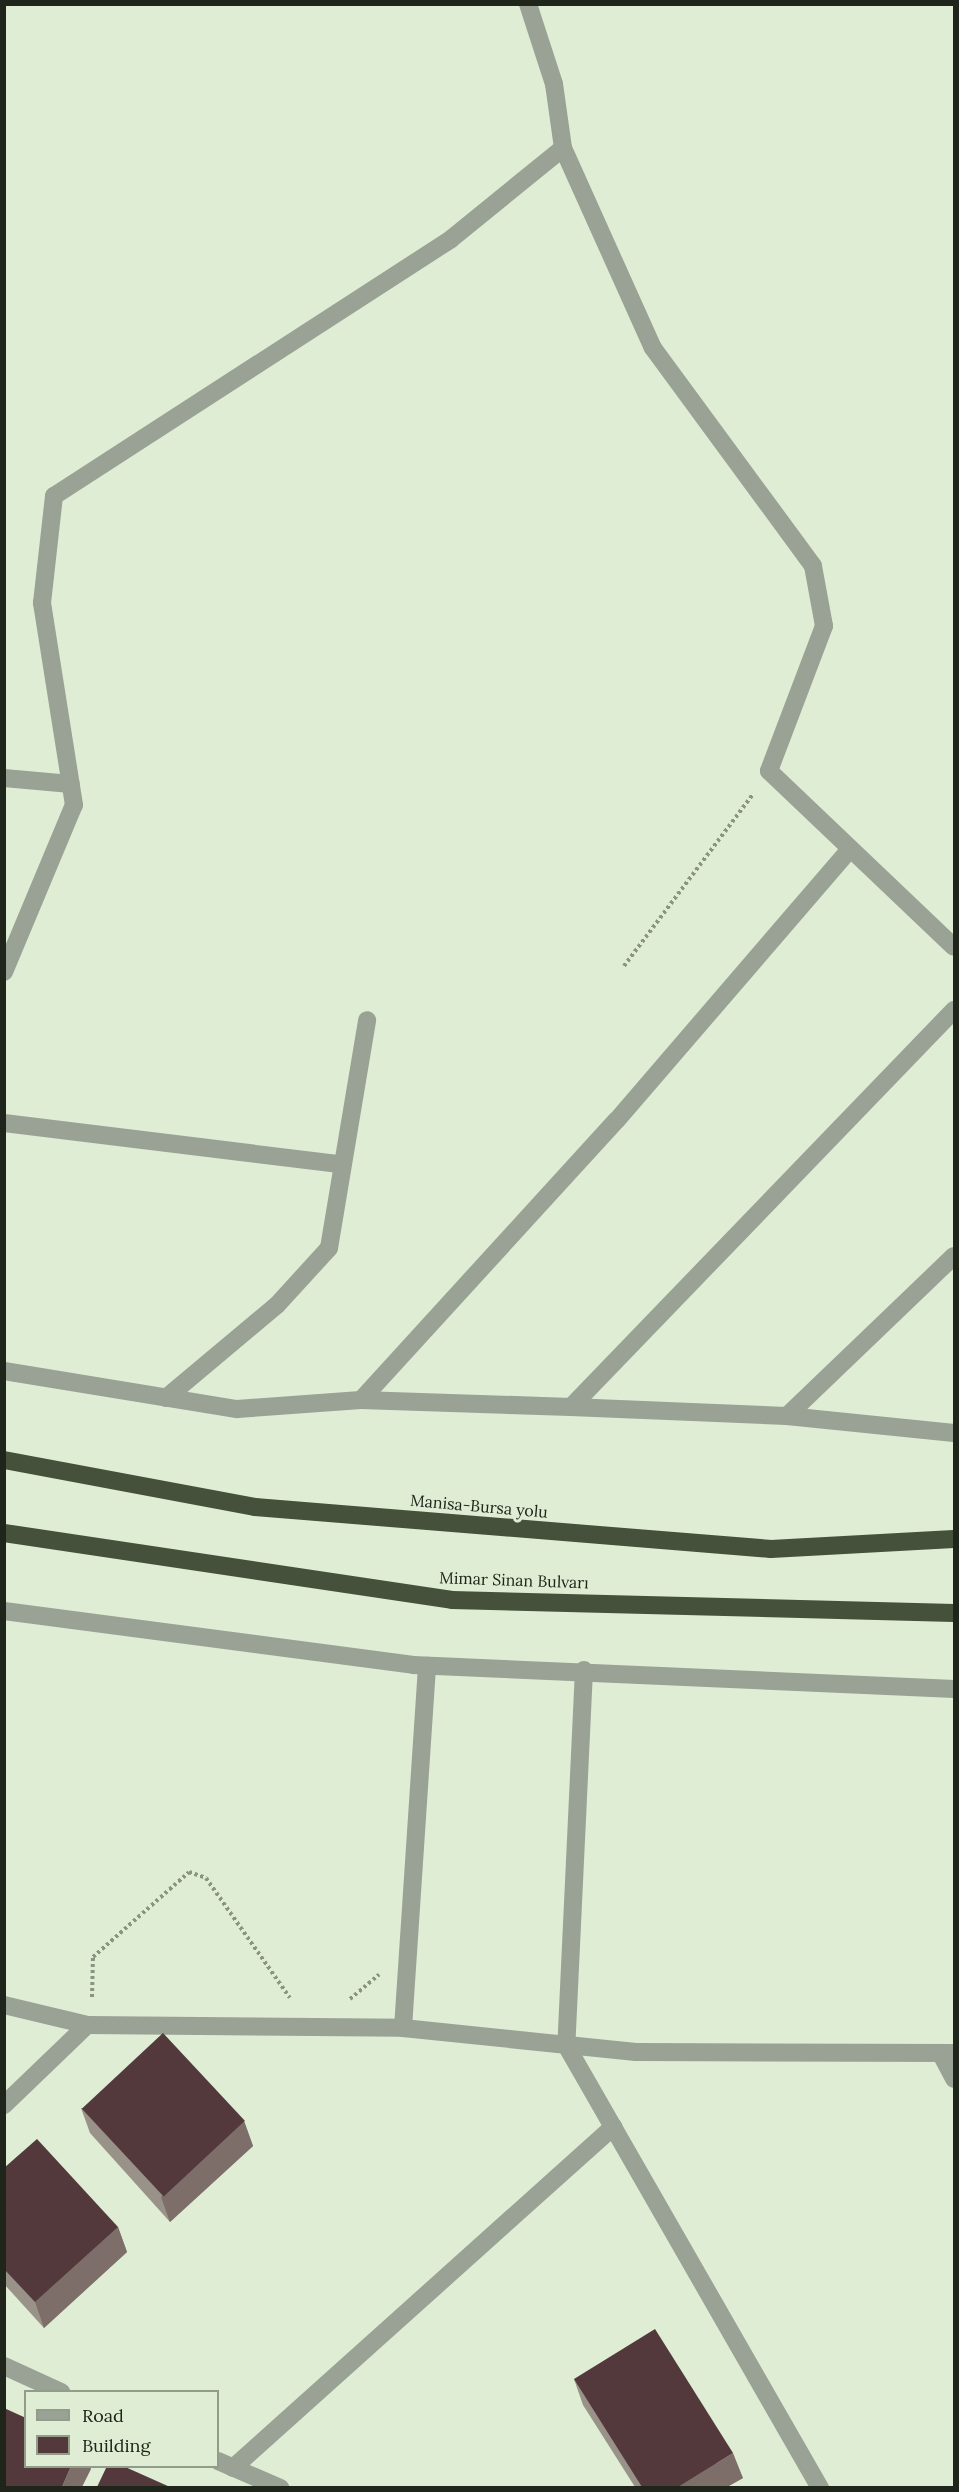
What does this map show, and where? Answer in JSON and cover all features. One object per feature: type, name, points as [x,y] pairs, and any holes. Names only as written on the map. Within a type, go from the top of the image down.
[{"type":"highway","name":"Manisa-Bursa yolu","points":[[4,1460],[290,1510],[771,1550],[954,1539]]},
{"type":"highway","name":"Mimar Sinan Bulvarı","points":[[4,1533],[452,1600],[954,1613]]},
{"type":"street","points":[[528,4],[554,84],[563,148],[652,348],[813,566],[824,626],[769,771],[849,850],[954,947]]},
{"type":"street","points":[[4,972],[74,805],[42,603],[54,496],[451,239],[563,148]]},
{"type":"street","points":[[4,778],[71,784]]},
{"type":"street","points":[[361,1400],[617,1120],[849,850]]},
{"type":"street","points":[[571,1407],[954,1010]]},
{"type":"street","points":[[166,1398],[277,1305],[329,1248],[340,1164],[367,1020]]},
{"type":"street","points":[[4,1123],[340,1164]]},
{"type":"street","points":[[787,1416],[954,1256]]},
{"type":"street","points":[[4,1371],[237,1409],[361,1400],[571,1407],[787,1416],[954,1433]]},
{"type":"street","points":[[4,1611],[427,1666],[584,1670],[954,1689]]},
{"type":"street","points":[[403,2028],[427,1666]]},
{"type":"street","points":[[584,1670],[566,2045],[820,2487]]},
{"type":"street","points":[[4,2005],[87,2025],[403,2028],[636,2052],[948,2055],[954,2079]]},
{"type":"street","points":[[4,2105],[87,2025]]},
{"type":"street","points":[[280,2487],[225,2464],[613,2127]]},
{"type":"street","points":[[4,2366],[59,2390]]},
{"type":"path","points":[[624,966],[769,771]]},
{"type":"path","points":[[87,2025],[96,1978],[93,1957],[189,1872],[206,1878],[313,2027],[388,1967]]},
{"type":"building","points":[[163,2033],[245,2121],[164,2196],[82,2109]]},
{"type":"building","points":[[37,2139],[118,2227],[35,2302],[4,2269],[4,2168]]},
{"type":"building","points":[[655,2329],[733,2453],[678,2487],[642,2487],[574,2379]]},
{"type":"building","points":[[4,2408],[24,2417],[24,2468],[70,2468],[62,2487],[4,2487]]},
{"type":"building","points":[[106,2468],[127,2468],[170,2487],[97,2487]]}]
